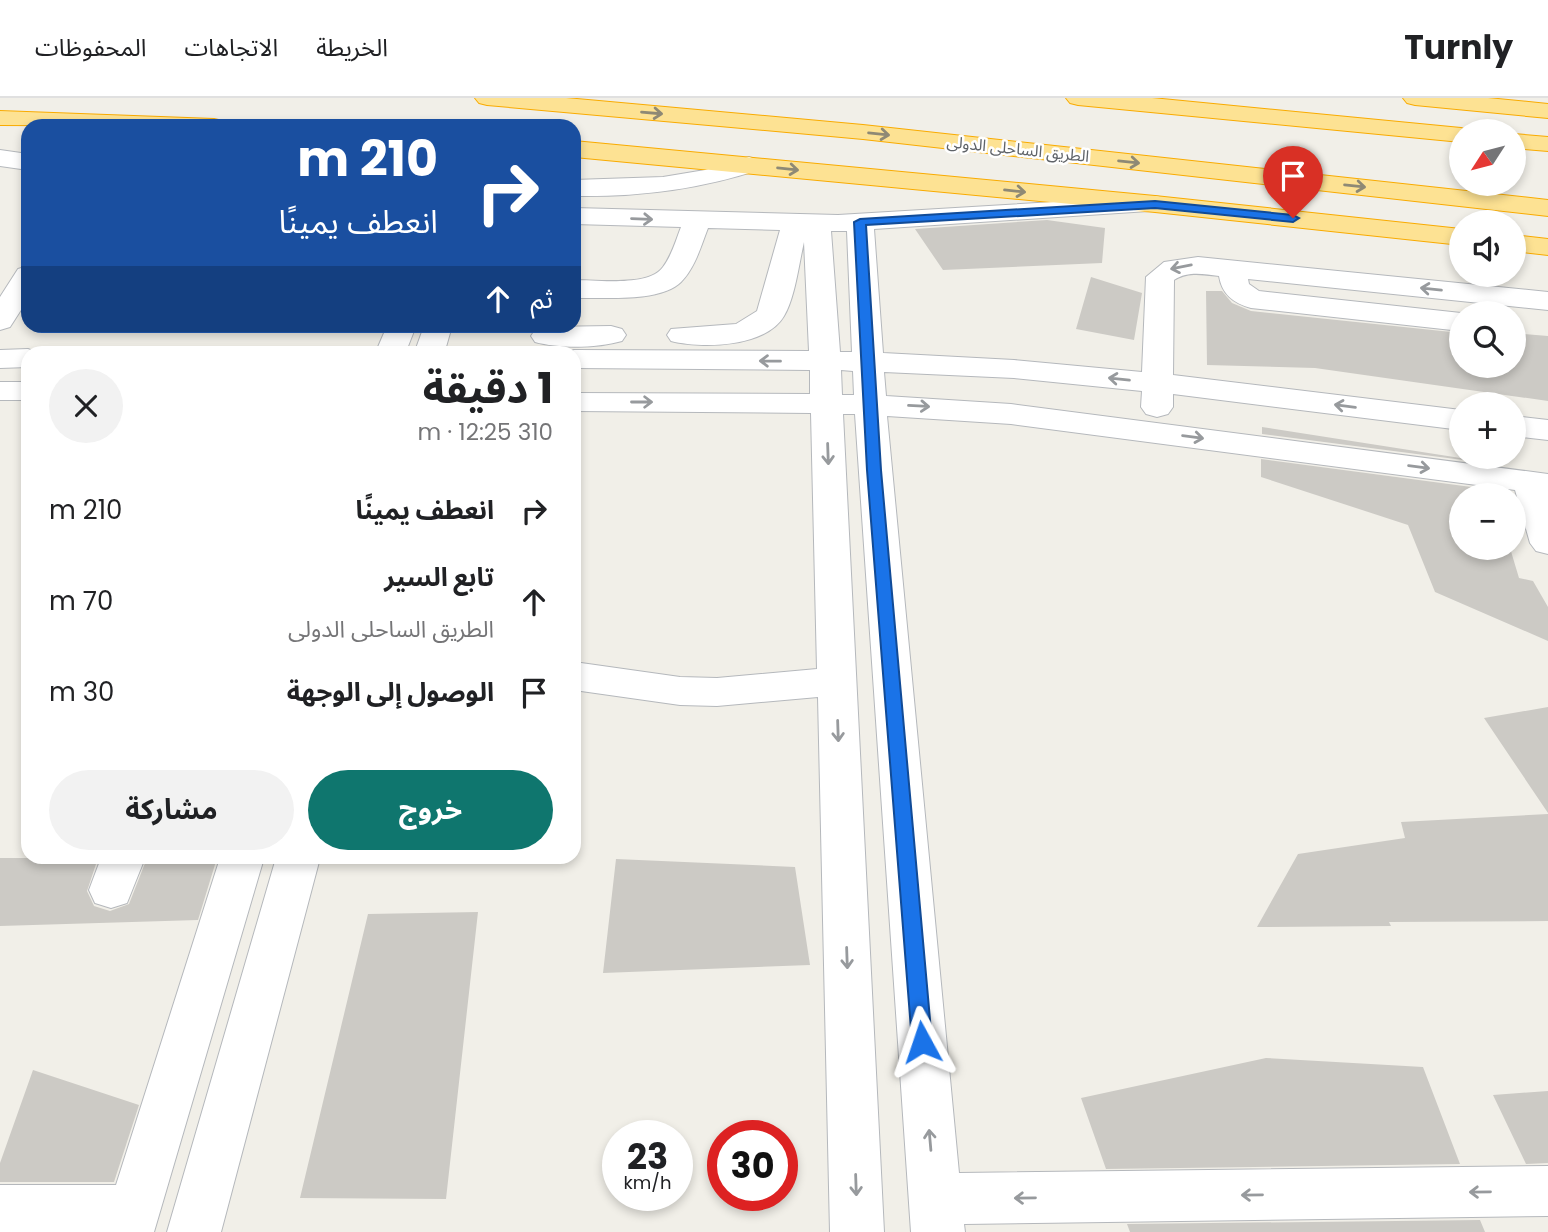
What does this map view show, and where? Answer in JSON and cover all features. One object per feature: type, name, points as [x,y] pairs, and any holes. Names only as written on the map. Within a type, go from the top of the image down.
[{"type":"highway","name":"الطريق الساحلى الدولى","points":[[486,98],[863,132],[1548,208]]},
{"type":"highway","points":[[1078,98],[1449,134]]},
{"type":"highway","points":[[1415,98],[1548,111]]},
{"type":"highway","points":[[0,118],[27,119]]},
{"type":"highway","points":[[1526,142],[1548,144]]},
{"type":"highway","points":[[581,150],[1155,204],[1449,236]]},
{"type":"highway","points":[[1526,244],[1548,247]]},
{"type":"street","points":[[0,158],[21,161]]},
{"type":"street","points":[[581,188],[662,186],[708,178],[749,165]]},
{"type":"street","points":[[581,216],[860,222],[1155,204]]},
{"type":"street","points":[[581,289],[649,287],[665,281],[674,272],[697,220]]},
{"type":"street","points":[[546,336],[730,334],[758,326],[771,314],[806,222]]},
{"type":"street","points":[[806,222],[825,362],[858,1232]]},
{"type":"street","points":[[860,222],[869,404],[937,1216],[1548,1191]]},
{"type":"street","points":[[1155,432],[1160,278],[1165,272],[1185,265],[1232,268],[1473,301]]},
{"type":"street","points":[[1232,268],[1235,288],[1251,299],[1449,321]]},
{"type":"street","points":[[0,321],[21,286]]},
{"type":"street","points":[[1526,303],[1548,301]]},
{"type":"street","points":[[0,359],[21,358]]},
{"type":"street","points":[[581,359],[825,362],[1011,369],[1158,383],[1449,419]]},
{"type":"street","points":[[0,391],[21,391]]},
{"type":"street","points":[[581,401],[827,402],[1011,414],[1539,483],[1548,542]]},
{"type":"street","points":[[1526,427],[1548,430]]},
{"type":"street","points":[[581,677],[680,691],[717,692],[836,681]]},
{"type":"street","points":[[0,1211],[131,1221],[240,864]]},
{"type":"street","points":[[194,1232],[296,864]]},
{"type":"building","points":[[1047,220],[1105,228],[1102,263],[943,270],[915,229]]},
{"type":"building","points":[[1091,277],[1142,293],[1134,340],[1076,329]]},
{"type":"building","points":[[1206,291],[1222,291],[1232,303],[1251,311],[1449,332],[1449,378],[1526,378],[1526,334],[1548,336],[1548,401],[1526,398],[1526,392],[1484,392],[1315,368],[1207,365]]},
{"type":"building","points":[[1262,427],[1449,458],[1262,434]]},
{"type":"building","points":[[1261,459],[1449,484],[1449,560],[1514,560],[1519,578],[1533,581],[1548,607],[1548,641],[1435,592],[1408,525],[1261,477]]},
{"type":"building","points":[[1548,707],[1548,813],[1484,718]]},
{"type":"building","points":[[1548,814],[1548,921],[1389,922],[1391,926],[1257,927],[1298,854],[1405,838],[1401,822]]},
{"type":"building","points":[[0,858],[21,858],[21,864],[96,864],[87,891],[94,906],[110,911],[129,904],[145,864],[215,864],[198,920],[0,926]]},
{"type":"building","points":[[616,859],[795,867],[810,965],[603,973]]},
{"type":"building","points":[[478,912],[446,1199],[300,1198],[368,914]]},
{"type":"building","points":[[1266,1058],[1423,1067],[1460,1164],[1106,1169],[1081,1098]]},
{"type":"building","points":[[33,1070],[139,1105],[114,1182],[0,1182],[0,1163]]},
{"type":"building","points":[[1548,1091],[1548,1163],[1526,1164],[1493,1095]]},
{"type":"building","points":[[1480,1220],[1485,1232],[1130,1232],[1127,1224]]},
{"type":"route","points":[[922,1042],[869,404],[860,222],[1155,204],[1293,218]]}]
